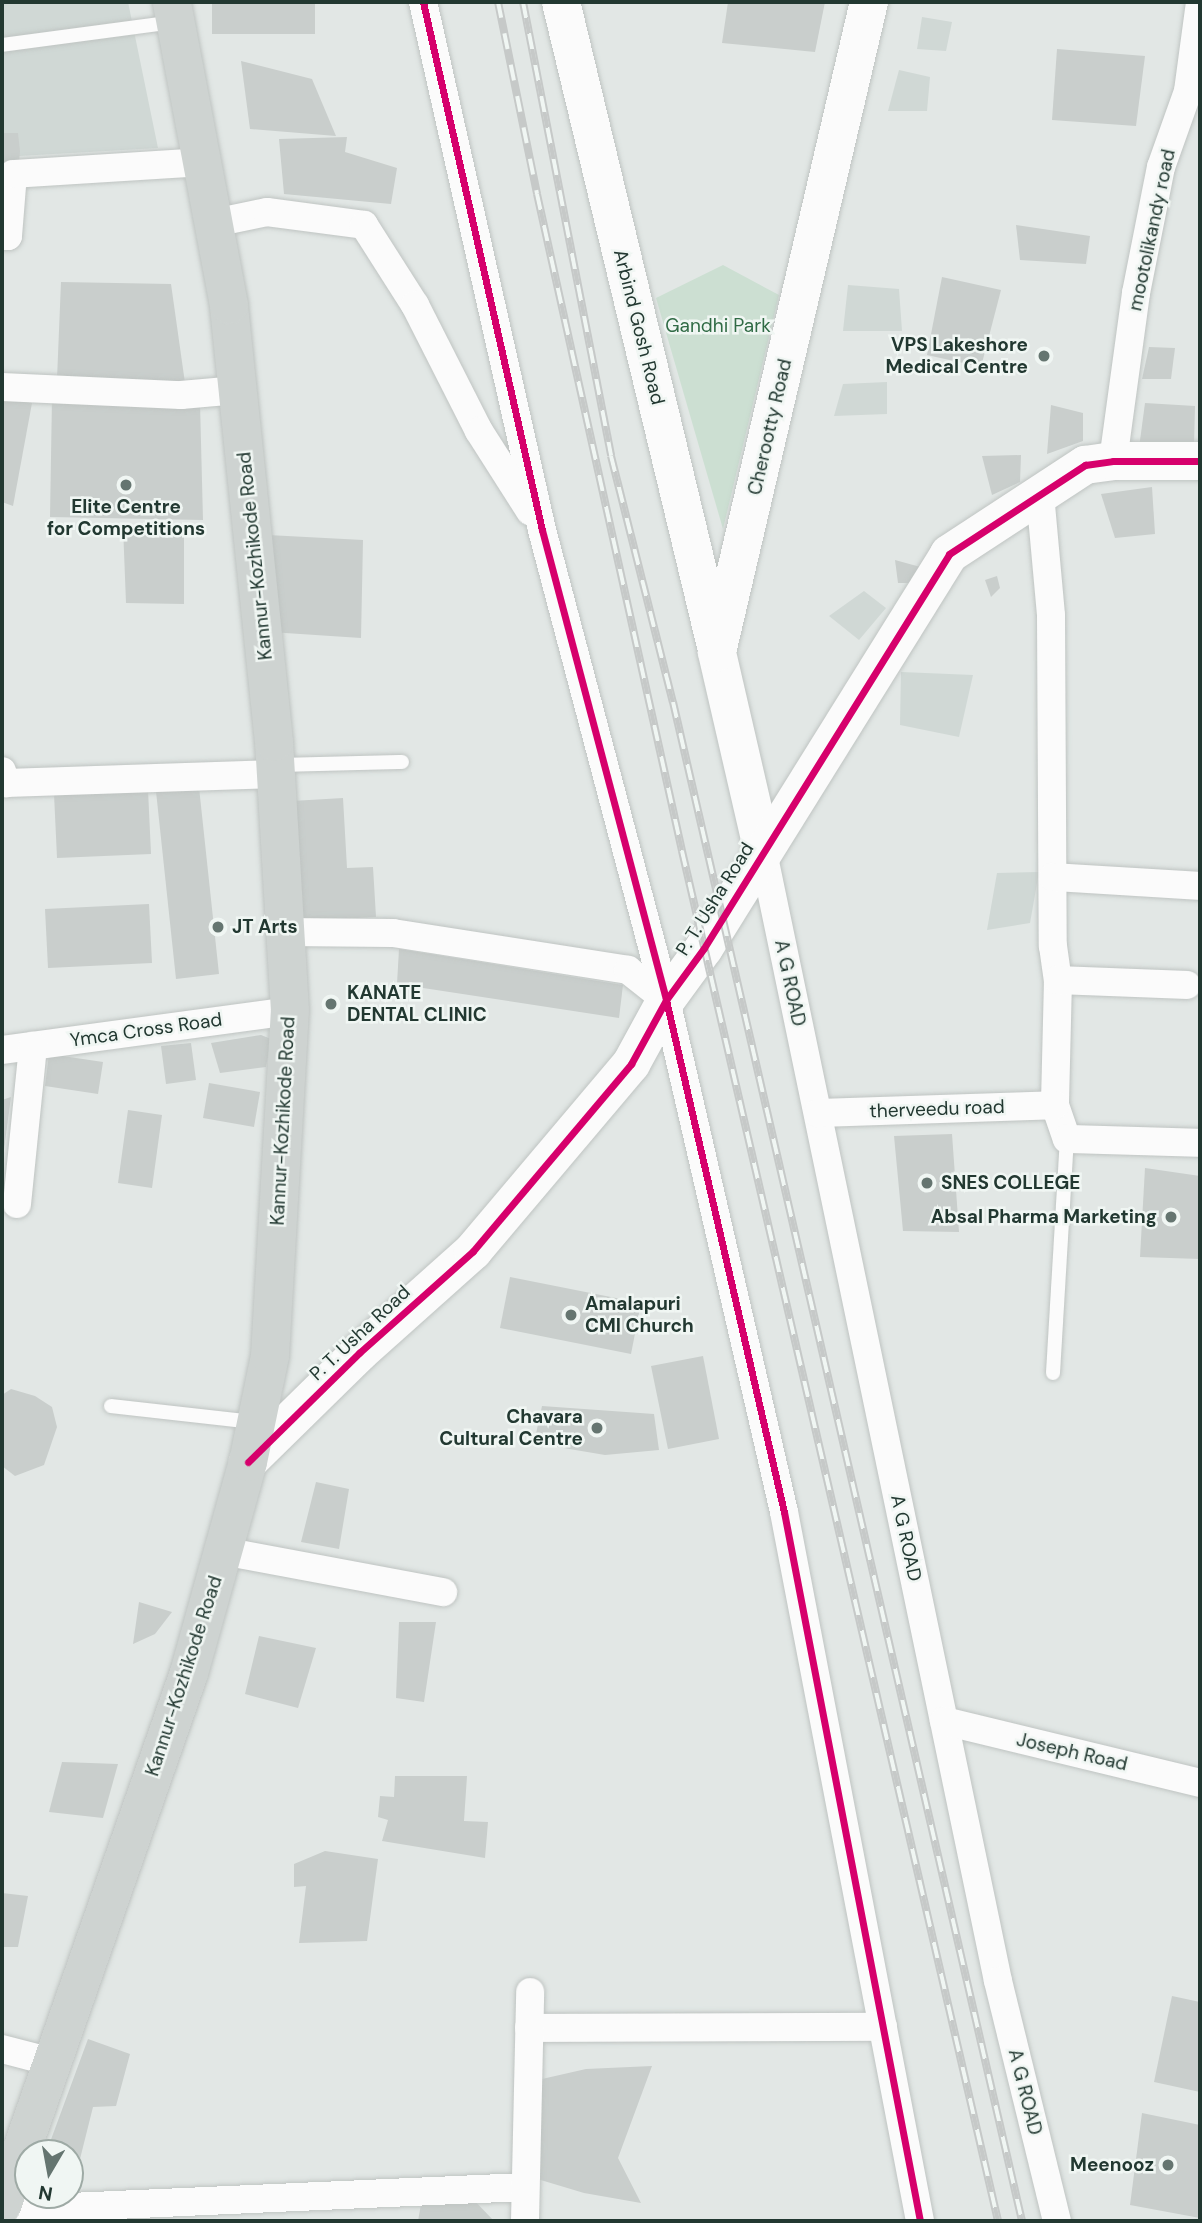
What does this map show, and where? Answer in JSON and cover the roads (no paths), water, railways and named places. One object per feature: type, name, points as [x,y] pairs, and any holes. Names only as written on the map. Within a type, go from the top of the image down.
[{"type":"main road","name":"Kannur-Kozhikode Road","points":[[2,2208],[190,1673],[248,1462],[271,1356],[290,1011],[276,769],[229,305],[175,12]]},
{"type":"street","points":[[423,2],[542,530],[666,1000],[784,1512],[920,2221]]},
{"type":"street","name":"Arbind Gosh Road","points":[[561,2],[717,652]]},
{"type":"street","name":"Cherootty Road","points":[[763,852],[717,652],[869,2]]},
{"type":"street","name":"mootolikandy road","points":[[1113,461],[1136,293],[1161,167],[1188,92],[1200,2]]},
{"type":"street","points":[[2,236],[8,236],[13,174],[202,162]]},
{"type":"street","points":[[214,223],[267,212],[365,225],[415,305],[479,431],[542,530]]},
{"type":"street","points":[[2,387],[181,396],[238,390]]},
{"type":"street","name":"P. T. Usha Road","points":[[248,1462],[359,1353],[473,1251],[631,1064],[666,1000],[704,948],[948,554],[1085,465],[1113,461],[1200,461]]},
{"type":"street","points":[[1040,495],[1051,616],[1053,946],[1058,980],[1055,1105],[1067,1139],[1200,1143]]},
{"type":"street","points":[[2,771],[6,783],[276,769]]},
{"type":"street","name":"A G ROAD","points":[[763,852],[998,1981],[1057,2221]]},
{"type":"street","points":[[1053,877],[1200,886]]},
{"type":"street","points":[[285,932],[393,933],[628,970],[666,1000]]},
{"type":"street","points":[[1058,980],[1187,985]]},
{"type":"street","name":"Ymca Cross Road","points":[[2,1050],[290,1011]]},
{"type":"street","points":[[17,1204],[33,1046]]},
{"type":"street","name":"therveedu road","points":[[818,1113],[1055,1105]]},
{"type":"street","points":[[223,1550],[443,1592]]},
{"type":"street","name":"Joseph Road","points":[[944,1721],[1200,1783]]},
{"type":"street","points":[[525,2221],[530,1992]]},
{"type":"street","points":[[529,2028],[883,2027]]},
{"type":"street","points":[[2,2049],[52,2062]]},
{"type":"street","points":[[2,2208],[524,2187]]},
{"type":"lane","points":[[2,45],[175,12]]},
{"type":"lane","points":[[276,769],[402,762]]},
{"type":"lane","points":[[1053,1373],[1067,1139]]},
{"type":"lane","points":[[111,1406],[255,1422]]},
{"type":"railway","points":[[498,2],[537,194],[682,851],[998,2221]]},
{"type":"railway","points":[[523,2],[611,456],[673,702],[1022,2221]]},
{"type":"place","name":"VPS Lakeshore Medical Centre","points":[[1044,356]]},
{"type":"place","name":"Elite Centre for Competitions","points":[[126,485]]},
{"type":"place","name":"JT Arts","points":[[218,927]]},
{"type":"place","name":"KANATE DENTAL CLINIC","points":[[331,1004]]},
{"type":"place","name":"SNES COLLEGE","points":[[927,1183]]},
{"type":"place","name":"Absal Pharma Marketing","points":[[1171,1217]]},
{"type":"place","name":"Amalapuri CMI Church","points":[[571,1315]]},
{"type":"place","name":"Chavara Cultural Centre","points":[[597,1428]]},
{"type":"place","name":"Meenooz","points":[[1168,2165]]},
{"type":"park label","name":"Gandhi Park","points":[[718,326]]}]
